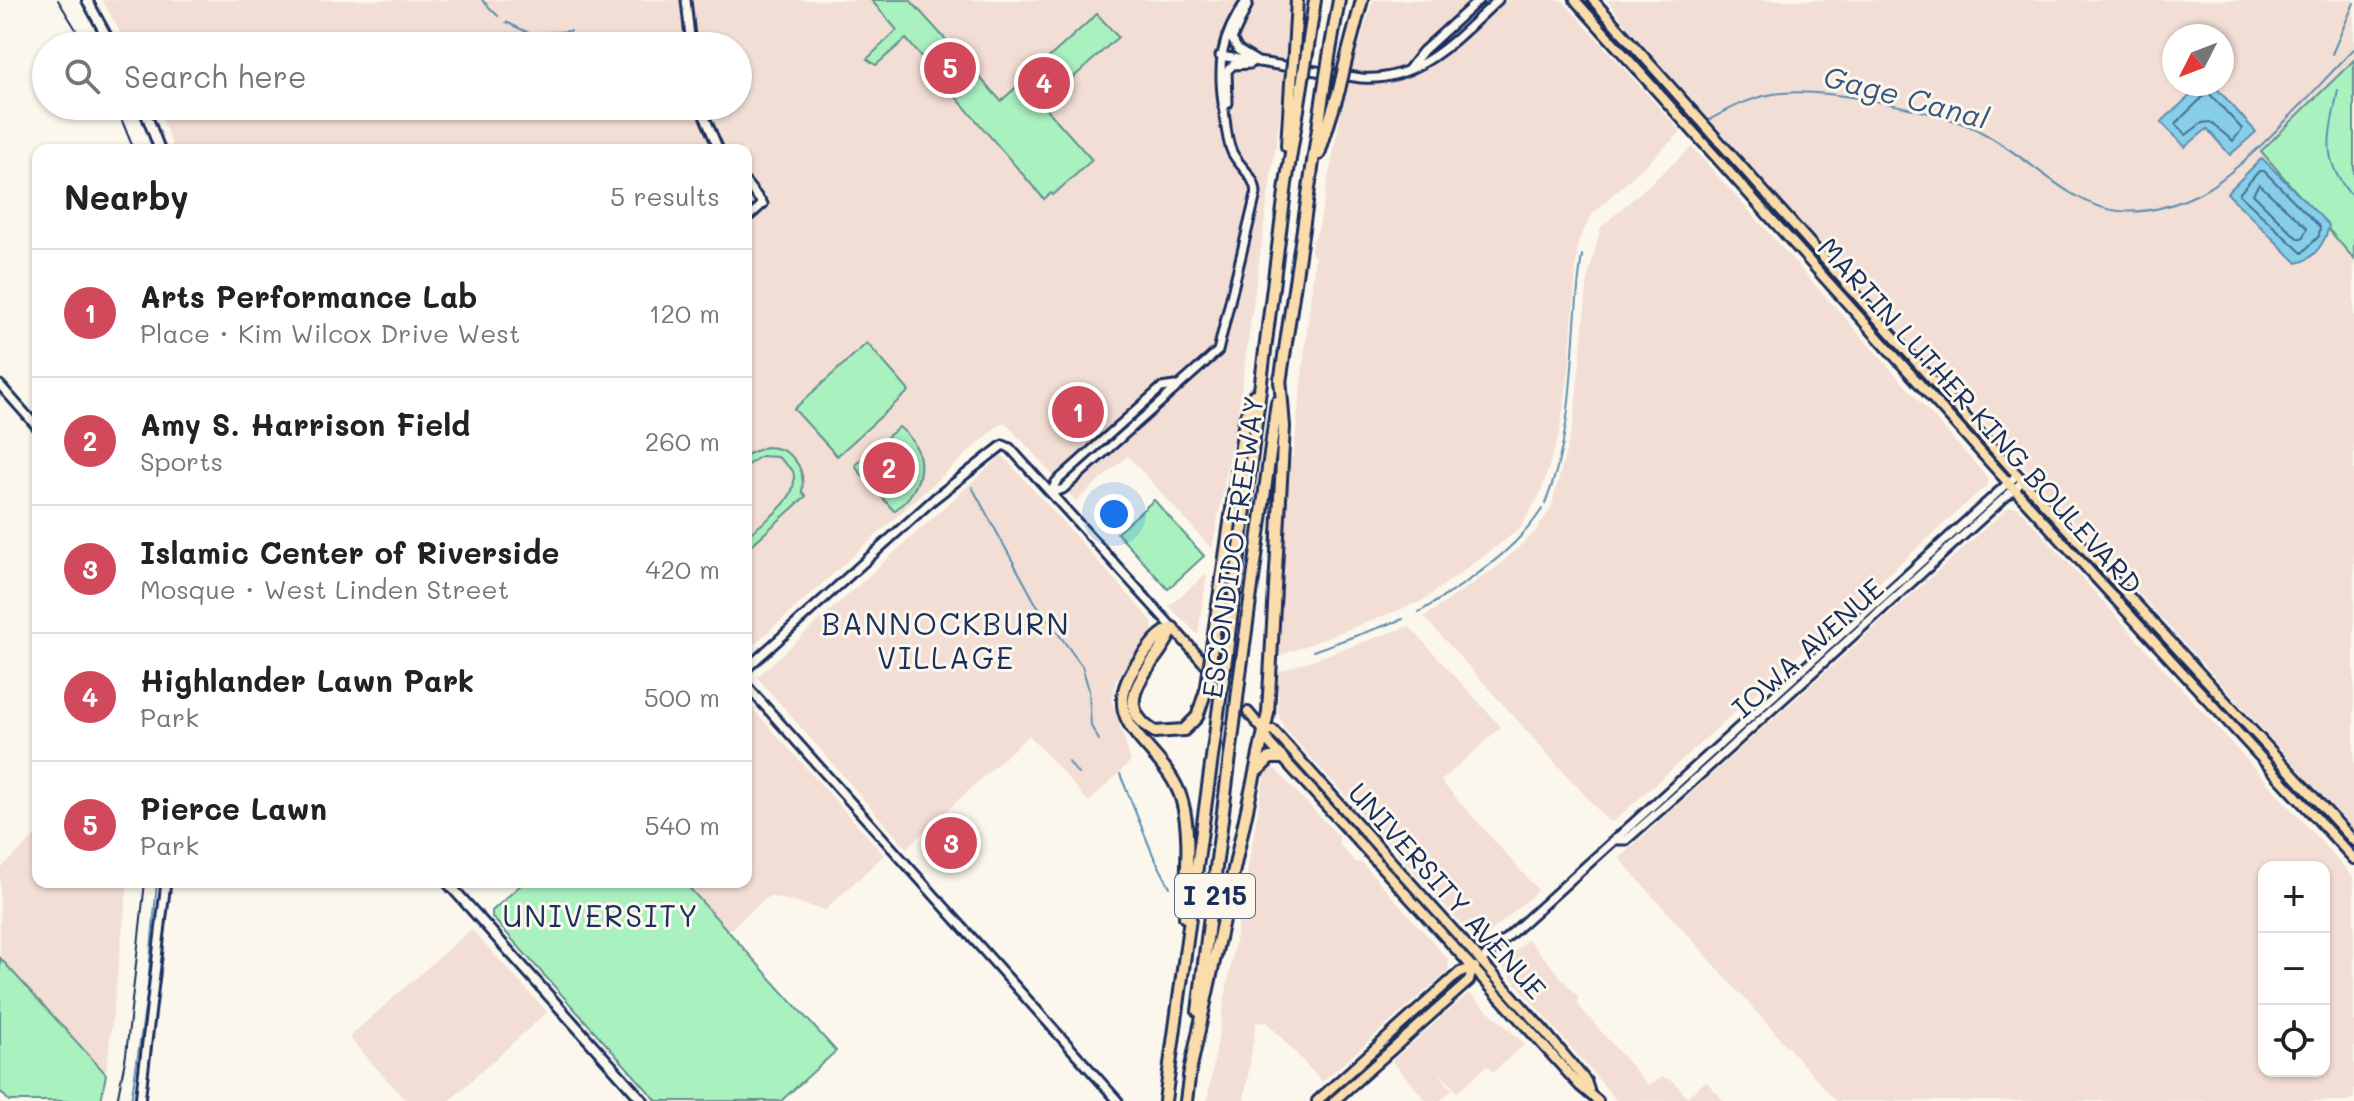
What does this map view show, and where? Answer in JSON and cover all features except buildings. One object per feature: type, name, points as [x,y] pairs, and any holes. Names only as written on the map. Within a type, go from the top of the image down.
[{"type":"highway","points":[[1297,0],[1294,52],[1297,84]]},
{"type":"highway","name":"ESCONDIDO FREEWAY","points":[[1165,1101],[1225,667],[1297,84],[1307,53],[1315,0]]},
{"type":"highway","name":"ESCONDIDO FREEWAY","points":[[1186,1101],[1280,378],[1339,0]]},
{"type":"highway","points":[[1315,163],[1328,135],[1362,0]]},
{"type":"highway","points":[[1173,628],[1139,681],[1133,698],[1135,711],[1155,732],[1172,734],[1184,730],[1197,717],[1207,687],[1245,419],[1261,374]]},
{"type":"highway","points":[[1189,1076],[1257,772],[1271,686],[1284,427],[1280,378]]},
{"type":"highway","points":[[1173,628],[1161,632],[1128,677],[1121,701],[1125,720],[1164,764],[1184,806],[1184,963]]},
{"type":"highway","points":[[1257,772],[1270,758],[1282,758]]},
{"type":"main road","points":[[87,0],[104,32]]},
{"type":"main road","name":"MARTIN LUTHER KING BOULEVARD","points":[[1575,0],[2012,486],[2354,859]]},
{"type":"main road","name":"MARTIN LUTHER KING BOULEVARD","points":[[1593,0],[2020,478],[2354,841]]},
{"type":"main road","points":[[148,120],[158,144]]},
{"type":"main road","points":[[1173,628],[1205,664]]},
{"type":"main road","name":"UNIVERSITY AVENUE","points":[[1248,712],[1282,758],[1472,969],[1580,1086],[1589,1090]]},
{"type":"main road","name":"UNIVERSITY AVENUE","points":[[1264,731],[1273,730],[1567,1057],[1598,1101]]},
{"type":"main road","points":[[452,888],[643,1101]]},
{"type":"main road","name":"IOWA AVENUE","points":[[1317,1101],[1460,972],[1472,969],[1481,961]]},
{"type":"main road","name":"IOWA AVENUE","points":[[1334,1101],[1469,981],[1472,969]]},
{"type":"main road","points":[[1534,1037],[1542,1038],[1567,1057]]},
{"type":"street","points":[[686,0],[689,32]]},
{"type":"street","points":[[1051,493],[1063,489],[1175,386],[1197,373],[1218,351],[1256,198],[1255,183],[1232,152],[1223,107],[1220,56],[1228,28],[1248,0]]},
{"type":"street","points":[[1248,0],[1232,39],[1238,50],[1260,63]]},
{"type":"street","points":[[1409,69],[1423,51],[1479,0]]},
{"type":"street","points":[[1220,56],[1375,79],[1422,67],[1498,0]]},
{"type":"street","points":[[1223,107],[1228,103],[1228,69],[1260,63]]},
{"type":"street","points":[[706,120],[716,144]]},
{"type":"street","points":[[752,197],[763,204],[752,214]]},
{"type":"street","points":[[0,385],[32,421]]},
{"type":"street","points":[[752,664],[935,498],[1003,445],[1051,493],[1173,628]]},
{"type":"street","name":"IOWA AVENUE","points":[[1481,961],[1618,840],[1620,834],[1662,795],[2020,478]]},
{"type":"street","points":[[752,692],[1118,1101]]},
{"type":"street","points":[[140,1101],[165,888]]},
{"type":"shaded area","points":[[102,0],[1290,0],[1280,113],[1237,419],[1212,549],[1128,456],[1076,501],[1006,423],[1001,423],[752,647],[752,144],[172,144],[162,120],[752,120],[752,32],[120,32]]},
{"type":"shaded area","points":[[1373,0],[1562,0],[1681,132],[1593,213],[1578,241],[1569,370],[1560,431],[1541,492],[1520,529],[1422,601],[1279,656],[1288,460],[1293,457],[1315,258],[1311,252],[1312,242],[1318,231],[1352,57],[1355,58]]},
{"type":"shaded area","points":[[1607,0],[2354,0],[2354,830],[1629,29]]},
{"type":"shaded area","points":[[1692,147],[1987,477],[1987,485],[1614,821],[1608,821],[1424,617],[1497,567],[1536,531],[1551,508],[1574,421],[1588,277],[1601,227]]},
{"type":"shaded area","points":[[1002,455],[1152,621],[1153,631],[1116,680],[1112,701],[1131,761],[1089,802],[1029,735],[906,848],[757,677]]},
{"type":"shaded area","points":[[2009,507],[2017,507],[2354,878],[2354,1097],[2349,1101],[1836,1101],[1619,858]]},
{"type":"shaded area","points":[[1207,573],[1198,635],[1169,606]]},
{"type":"shaded area","points":[[1409,626],[1501,727],[1441,781],[1538,890],[1484,938],[1473,937],[1284,728],[1278,713],[1278,672]]},
{"type":"shaded area","points":[[752,708],[884,855],[825,910],[769,896],[728,931],[836,1051],[781,1101],[657,1101],[492,913],[518,888],[752,888]]},
{"type":"shaded area","points":[[1271,765],[1339,837],[1339,844],[1355,862],[1362,863],[1449,960],[1448,971],[1322,1082],[1267,1022],[1256,1023],[1244,1101],[1207,1101],[1265,770]]},
{"type":"shaded area","points":[[32,840],[32,888],[127,888],[106,1074],[0,958],[0,869]]},
{"type":"shaded area","points":[[471,929],[547,1012],[449,1101],[406,1101],[349,1037]]},
{"type":"shaded area","points":[[1528,939],[1578,997],[1578,1005],[1648,1085],[1663,1077],[1673,1081],[1687,1097],[1706,1081],[1724,1101],[1617,1101],[1503,968],[1506,960]]},
{"type":"shaded area","points":[[1469,993],[1525,1044],[1493,1072],[1487,1066],[1457,1092],[1436,1069],[1452,1090],[1440,1101],[1427,1101],[1392,1061]]},
{"type":"green space","points":[[871,0],[910,0],[1001,101],[1097,14],[1118,37],[1043,105],[1092,160],[1053,195],[1051,193],[1044,199],[906,39],[876,65],[867,59],[897,30]]},
{"type":"green space","points":[[2354,60],[2354,259],[2261,151]]},
{"type":"green space","points":[[867,343],[909,391],[837,456],[794,409]]},
{"type":"green space","points":[[899,427],[916,447],[920,470],[912,492],[894,511],[856,464]]},
{"type":"green space","points":[[765,447],[789,454],[799,466],[802,492],[806,496],[752,545],[752,532],[787,500],[794,481],[793,471],[778,457],[761,456],[752,462],[752,452]]},
{"type":"green space","points":[[1154,500],[1204,556],[1168,589],[1117,533]]},
{"type":"green space","points":[[517,888],[689,888],[836,1051],[781,1101],[657,1101],[492,917],[492,911]]},
{"type":"green space","points":[[0,958],[106,1074],[101,1101],[9,1101],[0,1091]]},
{"type":"water","points":[[2190,96],[2224,96],[2256,132],[2230,155],[2207,129],[2185,147],[2161,122]]},
{"type":"water","points":[[2262,158],[2329,225],[2318,249],[2303,261],[2297,263],[2227,193]]},
{"type":"waterway","points":[[482,0],[498,16]]},
{"type":"waterway","points":[[2332,54],[2354,3]]},
{"type":"waterway","points":[[506,22],[527,32]]},
{"type":"waterway","points":[[558,32],[571,31]]},
{"type":"waterway","name":"Gage Canal","points":[[1709,120],[1744,102],[1782,93],[1827,94],[1914,109],[1983,133],[2080,198],[2103,208],[2129,212],[2159,208],[2194,196],[2234,170],[2354,49]]},
{"type":"waterway","points":[[2338,90],[2330,135],[2331,160],[2335,172],[2354,199]]},
{"type":"waterway","name":"Gage Canal","points":[[1545,504],[1556,473],[1568,412],[1582,255]]},
{"type":"waterway","points":[[972,487],[1035,602],[1082,666],[1089,690],[1091,726],[1099,740]]},
{"type":"waterway","name":"Gage Canal","points":[[1419,612],[1503,554],[1542,509]]},
{"type":"waterway","name":"Gage Canal","points":[[1313,651],[1403,619]]},
{"type":"waterway","points":[[1068,761],[1078,774]]},
{"type":"waterway","points":[[1120,774],[1153,855],[1170,887]]},
{"type":"waterway","points":[[131,1101],[147,996],[156,888]]},
{"type":"tunnel","points":[[1208,667],[1248,712]]},
{"type":"railway","points":[[58,0],[77,32]]},
{"type":"railway","points":[[122,120],[132,144]]},
{"type":"railway","points":[[117,1101],[126,1055],[144,888]]},
{"type":"place","name":"Pierce Lawn","points":[[950,68]]},
{"type":"place","name":"Highlander Lawn Park","points":[[1044,83]]},
{"type":"place","name":"Arts Performance Lab","points":[[1078,412]]},
{"type":"place","name":"Amy S. Harrison Field","points":[[889,468]]},
{"type":"place","name":"Islamic Center of Riverside","points":[[951,843]]},
{"type":"district","name":"BANNOCKBURN VILLAGE","points":[[946,642]]},
{"type":"district","name":"UNIVERSITY","points":[[601,917]]}]
